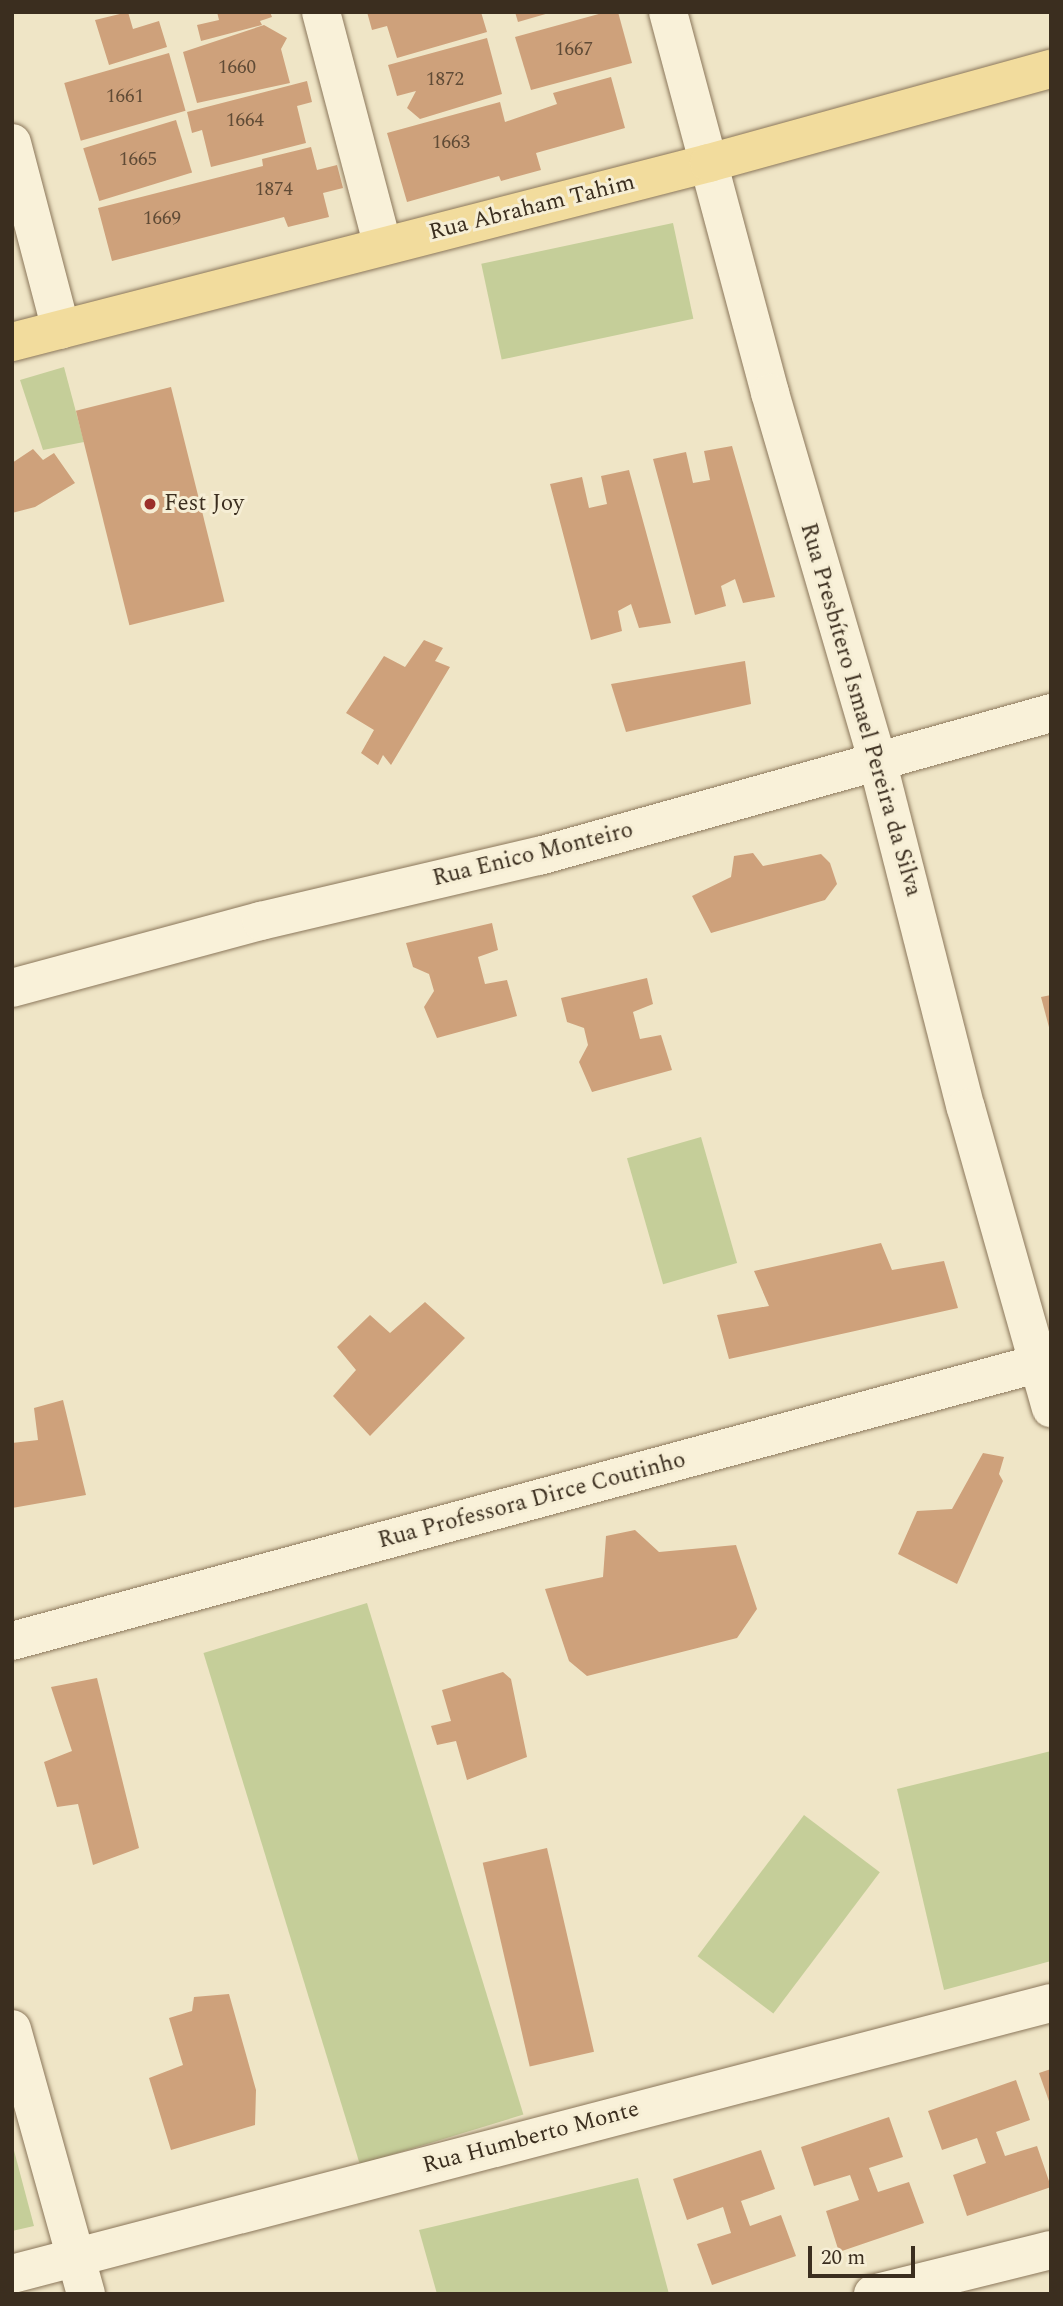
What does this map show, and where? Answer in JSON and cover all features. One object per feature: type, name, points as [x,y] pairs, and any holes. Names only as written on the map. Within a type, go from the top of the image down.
[{"type":"main road","name":"Rua Abraham Tahim","points":[[12,342],[709,163],[1051,69]]},
{"type":"street","points":[[321,12],[383,246]]},
{"type":"street","name":"Rua Presbítero Ismael Pereira da Silva","points":[[668,12],[770,393],[877,760],[966,1108],[1044,1362],[1051,1408]]},
{"type":"street","points":[[12,143],[61,330]]},
{"type":"street","name":"Rua Enico Monteiro","points":[[12,988],[261,922],[539,856],[1051,713]]},
{"type":"street","name":"Rua Professora Dirce Coutinho","points":[[12,1641],[1044,1362]]},
{"type":"street","name":"Rua Humberto Monte","points":[[12,2274],[1051,2003]]},
{"type":"street","points":[[12,2029],[86,2294]]},
{"type":"street","points":[[873,2294],[1051,2250]]},
{"type":"green space","points":[[673,223],[693,319],[502,360],[481,264]]},
{"type":"green space","points":[[64,367],[84,442],[43,450],[20,380]]},
{"type":"green space","points":[[701,1137],[737,1263],[663,1284],[627,1158]]},
{"type":"green space","points":[[367,1603],[523,2115],[360,2165],[203,1653]]},
{"type":"green space","points":[[1051,1751],[1051,1961],[944,1990],[897,1789]]},
{"type":"green space","points":[[804,1815],[880,1872],[773,2014],[697,1956]]},
{"type":"green space","points":[[12,2143],[34,2226],[12,2231]]},
{"type":"green space","points":[[638,2178],[669,2294],[437,2294],[419,2230]]},
{"type":"building","points":[[128,12],[133,29],[159,21],[167,47],[109,65],[95,20]]},
{"type":"building","points":[[217,12],[270,12],[272,17],[260,21],[262,25],[201,41],[197,25],[219,20]]},
{"type":"building","points":[[367,12],[481,12],[487,32],[397,58],[387,26],[372,30]]},
{"type":"building","points":[[515,12],[549,12],[549,13],[518,22]]},
{"type":"building","points":[[606,12],[618,12],[632,63],[531,90],[515,37]]},
{"type":"building","points":[[264,25],[287,38],[281,49],[290,83],[197,103],[183,52]]},
{"type":"building","points":[[487,38],[502,94],[420,119],[407,108],[416,91],[397,96],[388,65]]},
{"type":"building","points":[[169,53],[186,111],[81,141],[64,83]]},
{"type":"building","points":[[611,77],[625,128],[536,153],[541,170],[501,181],[499,176],[407,202],[387,133],[500,102],[505,122],[557,104],[553,93]]},
{"type":"building","points":[[307,81],[312,102],[297,106],[306,143],[211,167],[202,130],[192,133],[187,112]]},
{"type":"building","points":[[176,120],[192,173],[99,201],[83,148]]},
{"type":"building","points":[[311,147],[317,170],[337,165],[343,188],[323,193],[329,217],[288,227],[284,217],[112,261],[98,208],[263,166],[262,159]]},
{"type":"building","name":"Fest Joy","points":[[171,387],[224,601],[129,625],[76,411]]},
{"type":"building","points":[[732,446],[775,597],[743,603],[735,579],[721,586],[726,606],[695,615],[653,459],[686,452],[693,483],[710,480],[704,451]]},
{"type":"building","points":[[33,449],[43,460],[54,453],[75,483],[35,507],[12,513],[12,463]]},
{"type":"building","points":[[629,470],[671,623],[639,628],[631,604],[618,611],[622,631],[591,640],[550,484],[582,477],[589,508],[607,504],[601,476]]},
{"type":"building","points":[[424,640],[443,648],[435,661],[450,667],[391,765],[383,755],[378,765],[361,753],[374,730],[346,713],[384,656],[405,667]]},
{"type":"building","points":[[745,661],[751,704],[626,732],[611,684]]},
{"type":"building","points":[[753,853],[763,866],[821,854],[830,863],[837,884],[825,900],[711,933],[692,896],[731,877],[734,856]]},
{"type":"building","points":[[492,923],[498,950],[478,957],[485,984],[507,980],[517,1016],[437,1038],[424,1007],[434,991],[429,974],[413,967],[406,943]]},
{"type":"building","points":[[647,978],[653,1004],[633,1012],[640,1039],[661,1035],[672,1070],[592,1092],[579,1062],[588,1045],[584,1028],[567,1022],[561,998]]},
{"type":"building","points":[[1051,995],[1051,1031],[1050,1031],[1041,997]]},
{"type":"building","points":[[881,1243],[892,1270],[944,1261],[958,1308],[729,1359],[717,1315],[769,1306],[754,1271]]},
{"type":"building","points":[[425,1302],[465,1338],[370,1436],[333,1396],[356,1370],[337,1347],[370,1315],[390,1333]]},
{"type":"building","points":[[63,1400],[86,1495],[12,1508],[12,1443],[38,1440],[34,1408]]},
{"type":"building","points":[[983,1453],[1004,1457],[999,1474],[1003,1481],[957,1584],[898,1554],[917,1511],[952,1509]]},
{"type":"building","points":[[635,1530],[659,1552],[736,1545],[757,1609],[737,1638],[587,1676],[569,1661],[545,1589],[603,1577],[606,1536]]},
{"type":"building","points":[[503,1672],[511,1679],[527,1757],[467,1780],[456,1741],[437,1745],[431,1726],[451,1721],[442,1690]]},
{"type":"building","points":[[97,1678],[139,1848],[93,1865],[78,1804],[57,1807],[44,1762],[72,1751],[51,1687]]},
{"type":"building","points":[[547,1848],[594,2052],[530,2066],[483,1863]]},
{"type":"building","points":[[229,1994],[256,2090],[255,2125],[171,2150],[149,2078],[183,2065],[169,2018],[192,2011],[194,1997]]},
{"type":"building","points":[[1051,2069],[1051,2104],[1050,2104],[1039,2073]]},
{"type":"building","points":[[1016,2080],[1030,2120],[996,2132],[1005,2156],[1037,2146],[1051,2187],[967,2216],[953,2175],[986,2163],[977,2138],[942,2150],[928,2111]]},
{"type":"building","points":[[889,2117],[903,2157],[869,2168],[878,2192],[909,2182],[924,2223],[839,2252],[826,2211],[859,2200],[850,2175],[814,2186],[801,2147]]},
{"type":"building","points":[[761,2150],[775,2189],[741,2201],[750,2226],[781,2215],[796,2256],[712,2285],[697,2244],[731,2233],[723,2207],[687,2220],[673,2179]]},
{"type":"place","name":"Fest Joy","points":[[150,504]]}]
